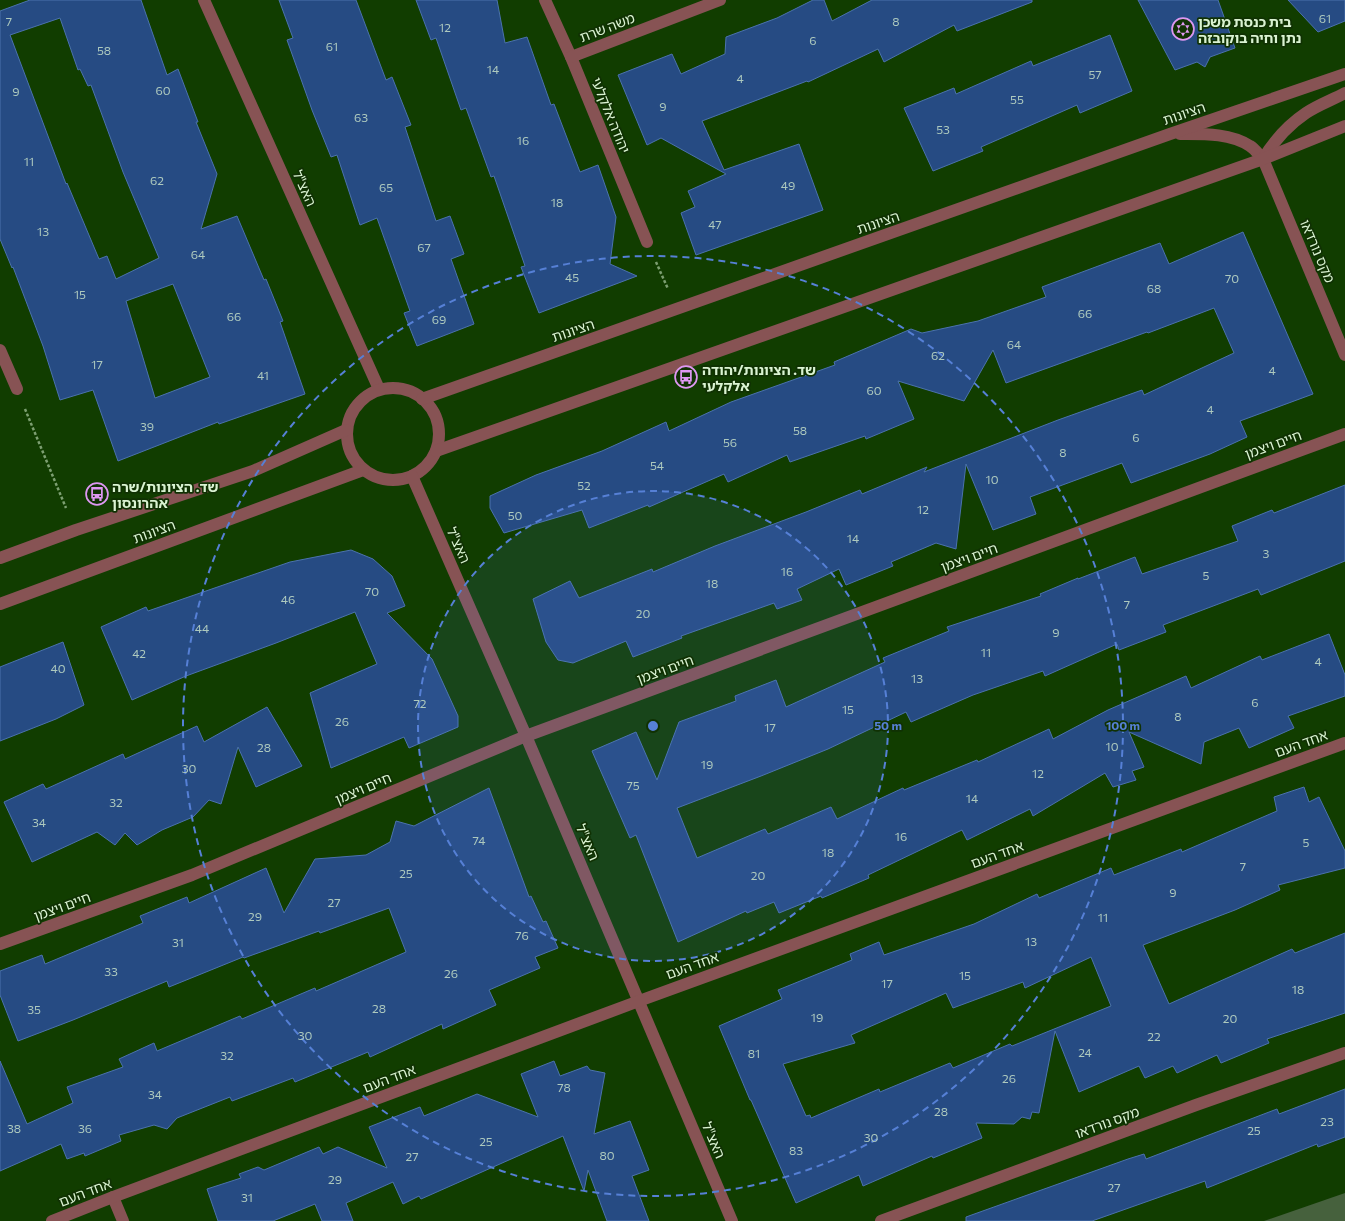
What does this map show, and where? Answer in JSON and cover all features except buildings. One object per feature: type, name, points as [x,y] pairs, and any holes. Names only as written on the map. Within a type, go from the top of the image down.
[{"type":"street","name":"האצ\"ל","points":[[204,0],[380,389]]},
{"type":"street","name":"יהודה אלקלעי","points":[[545,0],[571,57],[647,242]]},
{"type":"street","name":"משה שרת","points":[[571,57],[720,0]]},
{"type":"street","name":"הציונות","points":[[422,399],[1170,134],[1345,74]]},
{"type":"street","points":[[1263,159],[1270,148],[1290,126],[1306,113],[1345,93]]},
{"type":"street","points":[[436,451],[1263,159],[1345,126]]},
{"type":"street","name":"מקס נורדאו","points":[[1170,134],[1220,136],[1236,139],[1251,146],[1263,159],[1345,354]]},
{"type":"street","points":[[0,350],[17,389]]},
{"type":"street","points":[[395,387],[410,391],[422,399],[432,410],[438,423],[439,437],[436,451],[430,462],[422,470],[412,476],[400,480],[387,480],[375,477],[363,470],[354,459],[348,445],[346,430],[349,417],[356,404],[367,395],[380,389],[395,387]]},
{"type":"street","name":"הציונות","points":[[0,558],[76,530],[253,471],[346,430]]},
{"type":"street","name":"חיים ויצמן","points":[[0,944],[192,875],[526,736],[1345,434]]},
{"type":"street","name":"הציונות","points":[[0,604],[363,470]]},
{"type":"street","name":"האצ\"ל","points":[[412,476],[526,736],[732,1221]]},
{"type":"street","name":"אחד העם","points":[[52,1221],[639,1001],[1345,744]]},
{"type":"street","name":"מקס נורדאו","points":[[881,1221],[1196,1105],[1345,1053]]},
{"type":"street","points":[[113,1197],[123,1221]]},
{"type":"path","points":[[647,242],[668,289]]},
{"type":"path","points":[[17,389],[66,508]]},
{"type":"green space","points":[[1345,1193],[1345,1221],[1264,1221]]},
{"type":"place","name":"בית כנסת משכן נתן וחיה בוקובזה","points":[[1183,29]]},
{"type":"place","name":"שד. הציונות/יהודה אלקלעי","points":[[686,377]]},
{"type":"place","name":"שד. הציונות/שרה אהרונסון","points":[[97,494]]}]
